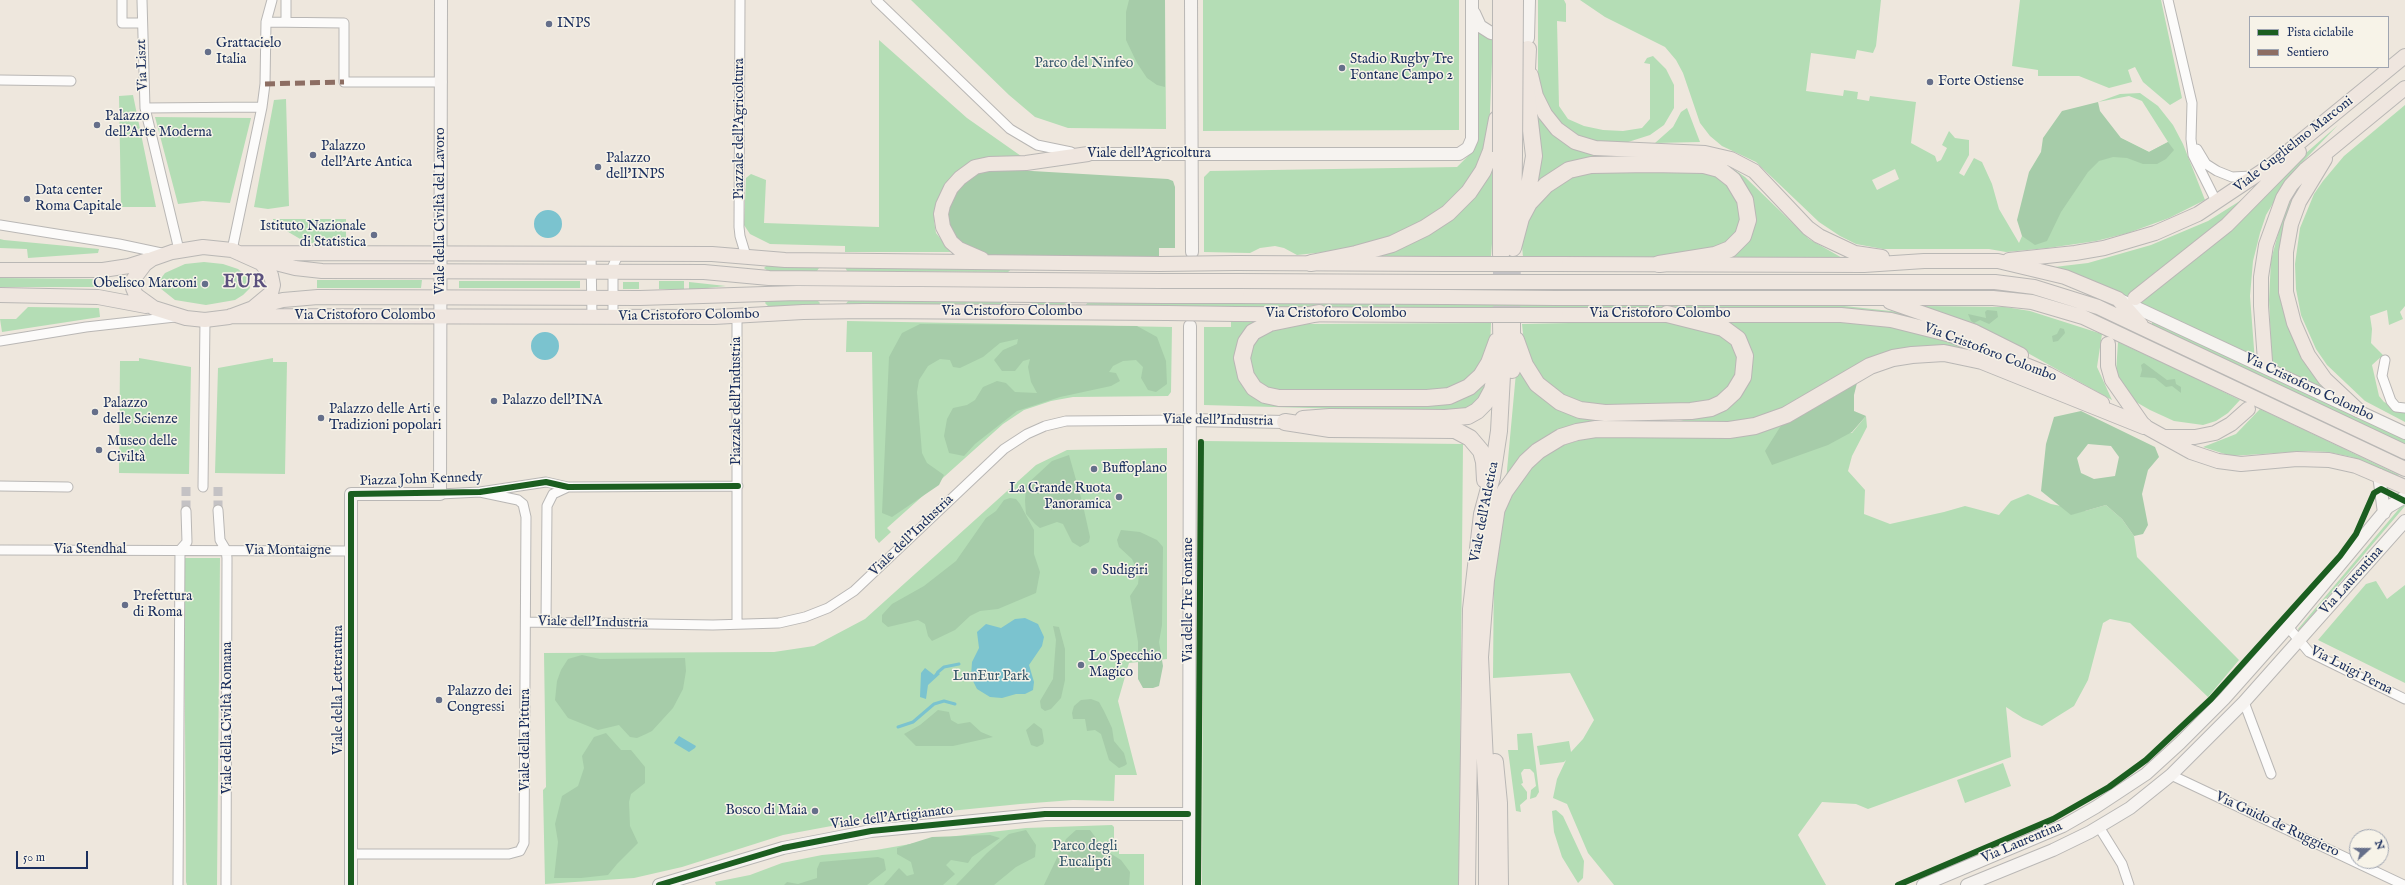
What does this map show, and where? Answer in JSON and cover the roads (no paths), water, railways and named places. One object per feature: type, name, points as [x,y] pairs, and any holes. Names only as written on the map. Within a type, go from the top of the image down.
[{"type":"highway","points":[[1502,0],[1501,155],[1509,253],[1524,211],[1532,179],[1534,156],[1526,88],[1528,49]]},
{"type":"highway","points":[[1304,263],[1377,248],[1425,228],[1448,213],[1462,200],[1480,177],[1501,155],[1514,0]]},
{"type":"highway","points":[[1524,211],[1538,192],[1550,181],[1564,173],[1580,167],[1650,164],[1704,165],[1719,169],[1733,180],[1745,200],[1748,220],[1743,236],[1730,249],[1714,255],[1659,264]]},
{"type":"highway","points":[[1319,313],[1270,323],[1253,332],[1246,342],[1242,358],[1246,376],[1254,388],[1265,395],[1279,398],[1427,398],[1449,396],[1468,387],[1483,373],[1492,358],[1507,325]]},
{"type":"highway","points":[[1507,325],[1525,365],[1534,380],[1550,395],[1568,406],[1593,413],[1634,413],[1695,411],[1722,403],[1734,392],[1743,377],[1745,356],[1738,339],[1723,328],[1667,314]]},
{"type":"highway","name":"Viale dell'Atletica","points":[[1481,688],[1480,657],[1489,512],[1492,476],[1499,431],[1502,388],[1501,344],[1507,325]]},
{"type":"highway","name":"Viale dell'Atletica","points":[[1470,703],[1471,609],[1489,512],[1506,446],[1511,394],[1507,325]]},
{"type":"highway","points":[[1285,422],[1330,417],[1445,418],[1471,415],[1485,403],[1492,390],[1501,344]]},
{"type":"highway","points":[[1489,512],[1526,462],[1538,451],[1561,437],[1577,432],[1596,429],[1728,430],[1755,426],[1786,415],[1870,366],[1893,358],[1912,355],[1944,353],[1982,361],[2144,426]]},
{"type":"highway","points":[[1285,422],[1330,429],[1446,428],[1466,435],[1478,445],[1484,462],[1489,512]]},
{"type":"highway","points":[[1481,688],[1487,804],[1487,885]]},
{"type":"highway","points":[[1481,688],[1497,782],[1500,885]]},
{"type":"highway","points":[[1467,885],[1470,703]]},
{"type":"highway","points":[[1470,703],[1476,809],[1476,885]]},
{"type":"main road","name":"Viale della Civiltà del Lavoro","points":[[440,494],[441,0]]},
{"type":"main road","points":[[1191,0],[1192,252]]},
{"type":"main road","points":[[1529,0],[1528,49],[1532,83],[1538,102],[1553,125],[1575,142],[1595,148],[1706,153],[1731,159],[1754,171],[1808,228],[1831,243],[1866,256],[1924,261]]},
{"type":"main road","name":"Viale dell'Agricoltura","points":[[1088,154],[1455,155],[1466,149],[1472,138],[1472,5]]},
{"type":"main road","points":[[1472,5],[1478,24],[1487,32],[1508,35],[1528,31]]},
{"type":"main road","name":"Viale Guglielmo Marconi","points":[[1998,261],[2075,253],[2119,244],[2184,221],[2217,203],[2259,175],[2403,61]]},
{"type":"main road","name":"Viale Guglielmo Marconi","points":[[2337,144],[2405,88]]},
{"type":"main road","points":[[2135,298],[2227,225],[2292,160],[2319,127]]},
{"type":"main road","points":[[2265,361],[2261,282],[2266,245],[2271,227],[2279,206],[2291,185],[2310,166],[2337,144]]},
{"type":"main road","points":[[2337,144],[2315,174],[2294,214],[2286,252],[2286,286],[2294,324],[2306,351],[2325,379],[2358,410]]},
{"type":"main road","points":[[998,263],[962,251],[951,242],[946,233],[942,221],[942,209],[954,183],[971,170],[985,165],[1026,163],[1088,154]]},
{"type":"main road","points":[[0,270],[109,269],[152,259],[173,252],[203,247],[240,253],[264,266],[273,280],[271,293],[253,308]]},
{"type":"main road","name":"Via Cristoforo Colombo","points":[[240,253],[712,254],[785,260],[1027,264],[1304,263],[1864,265],[1924,261],[1998,261],[2065,277],[2118,299],[2405,433]]},
{"type":"main road","name":"Via Cristoforo Colombo","points":[[240,253],[289,267],[314,271],[704,272],[769,278],[1013,280],[1335,280],[1447,282],[2012,284],[2073,298],[2098,307],[2405,452]]},
{"type":"main road","points":[[152,259],[137,272],[133,284],[138,298],[154,308]]},
{"type":"main road","points":[[704,272],[785,260]]},
{"type":"main road","points":[[826,260],[838,278]]},
{"type":"main road","points":[[1068,263],[1082,280]]},
{"type":"main road","points":[[1304,263],[1335,280]]},
{"type":"main road","points":[[1013,280],[1027,264]]},
{"type":"main road","points":[[0,295],[106,297],[154,308],[178,316],[205,320],[231,316]]},
{"type":"main road","name":"Via Cristoforo Colombo","points":[[231,316],[271,302],[303,297],[613,298],[727,295],[1083,295],[1556,298],[1993,298],[2026,301],[2061,310],[2093,322],[2405,469]]},
{"type":"main road","points":[[727,295],[769,315]]},
{"type":"main road","points":[[1013,295],[1030,313]]},
{"type":"main road","points":[[1069,313],[1083,295]]},
{"type":"main road","points":[[1872,297],[1928,314],[1973,331],[2013,350],[2048,374]]},
{"type":"main road","points":[[2118,299],[2146,330]]},
{"type":"main road","name":"Via Cristoforo Colombo","points":[[231,316],[737,316],[831,311],[1167,314],[1319,313],[1446,315],[1842,315],[1891,320],[1951,335],[2048,374],[2144,426],[2163,438],[2196,454],[2225,462],[2255,464],[2322,459],[2350,464],[2405,487]]},
{"type":"main road","name":"Via delle Tre Fontane","points":[[1187,881],[1190,326]]},
{"type":"main road","points":[[2108,344],[2108,366],[2112,380],[2144,426]]},
{"type":"main road","points":[[2163,438],[2195,437],[2215,433],[2231,424],[2248,409]]},
{"type":"main road","name":"Viale dell'Industria","points":[[1190,420],[1285,422]]},
{"type":"main road","points":[[2379,476],[2384,513]]},
{"type":"main road","name":"Piazza John Kennedy","points":[[351,494],[440,494]]},
{"type":"main road","name":"Viale della Letteratura","points":[[351,494],[351,885]]},
{"type":"main road","name":"Via Laurentina","points":[[1923,885],[2071,822],[2146,774],[2180,743],[2224,699],[2288,627],[2384,513],[2394,502],[2405,497]]},
{"type":"main road","name":"Via Laurentina","points":[[1967,885],[1981,882],[2060,847],[2099,827],[2130,808],[2171,775],[2244,702],[2405,521]]},
{"type":"main road","name":"Viale dell'Artigianato","points":[[659,885],[783,848],[836,837],[1045,814],[1110,812],[1188,814]]},
{"type":"main road","points":[[1966,868],[1975,873],[1981,882]]},
{"type":"street","name":"Via Liszt","points":[[122,0],[122,23],[142,23]]},
{"type":"street","name":"Via Liszt","points":[[142,0],[144,108],[173,252]]},
{"type":"street","points":[[240,253],[262,107],[266,22],[272,0]]},
{"type":"street","points":[[286,0],[286,22]]},
{"type":"street","name":"Piazzale dell'Agricoltura","points":[[740,0],[740,236],[746,256]]},
{"type":"street","name":"Viale dell'Agricoltura","points":[[876,0],[991,112],[1019,136],[1045,148],[1088,154]]},
{"type":"street","points":[[2168,0],[2192,103],[2191,139],[2193,155],[2217,203]]},
{"type":"street","points":[[266,22],[344,23],[344,82],[442,82]]},
{"type":"street","points":[[0,80],[71,81]]},
{"type":"street","points":[[144,108],[262,107]]},
{"type":"street","points":[[2191,139],[2201,158],[2217,171],[2238,177],[2259,175]]},
{"type":"street","points":[[0,225],[173,252]]},
{"type":"street","points":[[591,253],[592,316]]},
{"type":"street","points":[[613,317],[613,272],[619,253]]},
{"type":"street","points":[[0,341],[86,327],[178,316]]},
{"type":"street","name":"Piazzale dell'Industria","points":[[737,316],[737,624]]},
{"type":"street","points":[[203,487],[205,320]]},
{"type":"street","points":[[2385,360],[2382,376],[2390,401],[2396,407],[2405,408]]},
{"type":"street","name":"Viale dell'Industria","points":[[526,622],[737,624],[792,621],[816,614],[842,600],[1004,449],[1031,432],[1053,423],[1082,420],[1190,420]]},
{"type":"street","name":"Piazza John Kennedy","points":[[440,494],[480,492],[546,482],[568,487],[738,486]]},
{"type":"street","points":[[0,486],[68,486]]},
{"type":"street","points":[[546,622],[547,506],[553,494],[568,487]]},
{"type":"street","name":"Viale della Pittura","points":[[351,854],[509,854],[517,852],[522,848],[525,838],[525,508],[518,500],[480,492]]},
{"type":"street","name":"Viale della Civiltà Romana","points":[[218,510],[220,540],[226,550],[226,885]]},
{"type":"street","points":[[178,885],[180,550],[187,542],[186,511]]},
{"type":"street","name":"Via Stendhal","points":[[0,550],[180,550]]},
{"type":"street","points":[[180,550],[226,550]]},
{"type":"street","name":"Via Montaigne","points":[[226,550],[350,551]]},
{"type":"street","points":[[2288,627],[2298,641]]},
{"type":"street","name":"Via Luigi Perna","points":[[2298,641],[2309,652],[2405,699]]},
{"type":"street","points":[[2244,702],[2271,774]]},
{"type":"street","name":"Via Guido de Ruggiero","points":[[2171,775],[2404,885]]},
{"type":"street","points":[[2099,827],[2122,864],[2129,885]]},
{"type":"water","points":[[548,210],[554,211],[558,214],[561,218],[561,230],[558,234],[554,237],[548,238],[542,237],[538,234],[535,230],[534,224],[535,218],[538,214],[542,211]]},
{"type":"water","points":[[545,332],[551,333],[555,336],[558,340],[558,352],[555,356],[551,359],[545,360],[539,359],[535,356],[532,352],[531,346],[532,340],[535,336],[539,333]]},
{"type":"water","points":[[1025,618],[1038,624],[1044,637],[1042,646],[1029,665],[1034,682],[1033,690],[1025,694],[1016,694],[1002,698],[990,697],[977,689],[971,677],[972,662],[979,648],[977,632],[986,624],[1001,628],[1015,619]]},
{"type":"water","points":[[925,668],[934,675],[937,671],[940,674],[928,685],[926,699],[920,697],[921,673]]},
{"type":"water","points":[[679,736],[696,746],[695,748],[689,752],[674,743]]},
{"type":"waterway","points":[[938,672],[944,667],[959,664]]},
{"type":"waterway","points":[[898,727],[913,722],[934,704],[944,701],[955,704]]},
{"type":"tunnel","points":[[1501,255],[1501,322]]},
{"type":"tunnel","points":[[1512,322],[1513,255]]},
{"type":"tunnel","points":[[1190,321],[1191,256]]},
{"type":"tunnel","points":[[186,487],[186,511]]},
{"type":"tunnel","points":[[218,487],[218,510]]},
{"type":"place","name":"INPS","points":[[549,24]]},
{"type":"place","name":"Grattacielo Italia","points":[[208,52]]},
{"type":"place","name":"Stadio Rugby Tre Fontane Campo 2","points":[[1342,68]]},
{"type":"place","name":"Forte Ostiense","points":[[1930,82]]},
{"type":"place","name":"Palazzo dell'Arte Moderna","points":[[97,125]]},
{"type":"place","name":"Palazzo dell'Arte Antica","points":[[313,155]]},
{"type":"place","name":"Palazzo dell'INPS","points":[[598,167]]},
{"type":"place","name":"Data center Roma Capitale","points":[[27,199]]},
{"type":"place","name":"Istituto Nazionale di Statistica","points":[[374,235]]},
{"type":"place","name":"Obelisco Marconi","points":[[205,284]]},
{"type":"place","name":"Palazzo dell'INA","points":[[494,401]]},
{"type":"place","name":"Palazzo delle Scienze","points":[[95,412]]},
{"type":"place","name":"Palazzo delle Arti e Tradizioni popolari","points":[[321,418]]},
{"type":"place","name":"Museo delle Civiltà","points":[[99,450]]},
{"type":"place","name":"Buffoplano","points":[[1094,469]]},
{"type":"place","name":"La Grande Ruota Panoramica","points":[[1119,497]]},
{"type":"place","name":"Sudigiri","points":[[1094,571]]},
{"type":"place","name":"Prefettura di Roma","points":[[125,605]]},
{"type":"place","name":"Lo Specchio Magico","points":[[1081,665]]},
{"type":"place","name":"Palazzo dei Congressi","points":[[439,700]]},
{"type":"place","name":"Bosco di Maia","points":[[815,811]]},
{"type":"district","name":"EUR","points":[[245,283]]},
{"type":"park label","name":"Parco del Ninfeo","points":[[1084,64]]},
{"type":"park label","name":"LunEur Park","points":[[991,677]]},
{"type":"park label","name":"Parco degli Eucalipti","points":[[1085,856]]}]
